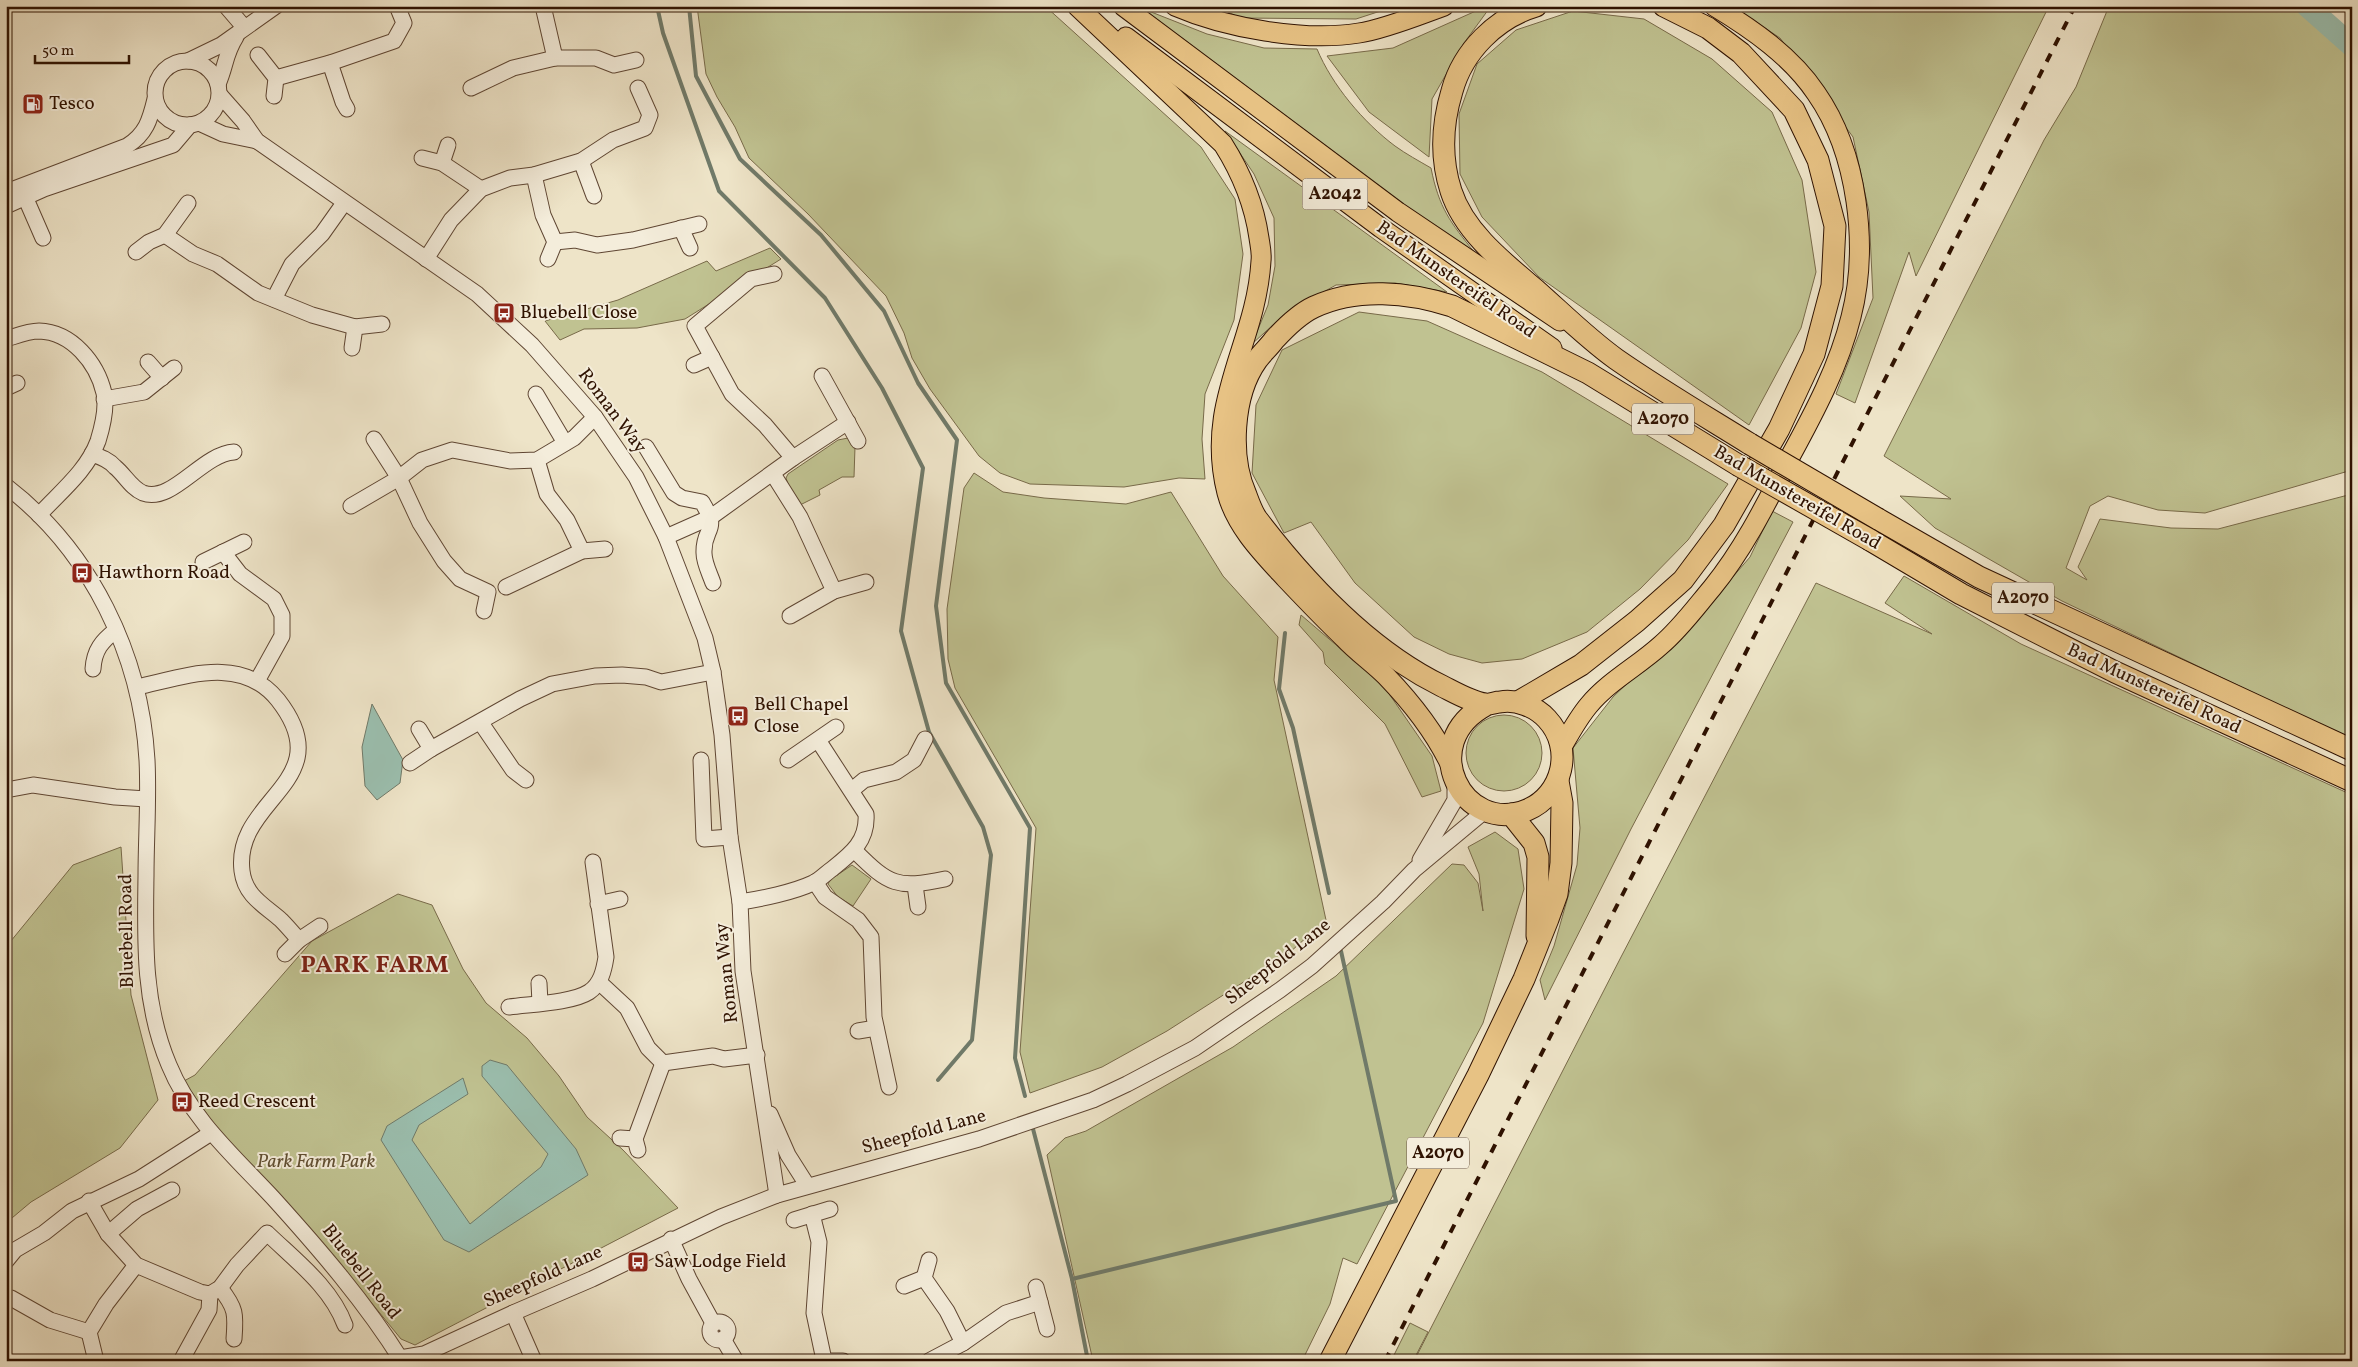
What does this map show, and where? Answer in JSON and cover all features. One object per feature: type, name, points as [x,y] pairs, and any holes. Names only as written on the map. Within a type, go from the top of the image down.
[{"type":"highway","points":[[1536,6],[1498,24],[1468,55],[1454,84],[1446,111],[1442,143],[1451,191],[1467,221],[1504,263],[1615,358]]},
{"type":"highway","points":[[1518,702],[1581,665],[1637,621],[1683,580],[1724,525],[1779,429],[1814,354],[1832,286],[1835,226],[1818,160],[1794,110],[1742,53],[1708,28],[1664,6]]},
{"type":"highway","points":[[1486,705],[1441,686],[1397,661],[1354,625],[1318,590],[1255,516],[1240,483],[1234,441],[1240,401],[1256,362],[1285,328],[1313,307],[1349,297],[1379,293],[1412,295],[1452,306],[1588,373]]},
{"type":"highway","name":"Bad Munstereifel Road","points":[[1615,358],[1750,444],[1979,577],[2352,750]]},
{"type":"highway","name":"Bad Munstereifel Road","points":[[1588,373],[1738,464],[1961,594],[2115,672],[2352,781]]},
{"type":"highway","points":[[1502,701],[1518,702],[1534,708],[1547,718],[1556,731],[1562,747],[1563,764],[1558,781],[1539,804],[1526,811],[1512,814],[1486,810],[1468,798],[1453,773],[1450,749],[1458,729],[1473,712],[1486,705],[1502,701]]},
{"type":"highway","name":"A2070","points":[[1330,1361],[1478,1075],[1520,988],[1557,894],[1561,862],[1562,818],[1558,781]]},
{"type":"highway","name":"A2070","points":[[1512,814],[1534,843],[1538,857],[1537,941]]},
{"type":"main road","points":[[1077,6],[1223,144],[1240,170],[1255,212],[1262,259],[1254,309],[1225,398],[1220,445],[1227,494],[1244,530],[1308,602],[1345,640],[1385,675],[1410,702],[1439,742],[1453,773]]},
{"type":"main road","name":"Bad Munstereifel Road","points":[[1088,6],[1269,146],[1381,228],[1588,373]]},
{"type":"main road","name":"Bad Munstereifel Road","points":[[1122,6],[1398,212],[1615,358]]},
{"type":"main road","points":[[1175,6],[1192,14],[1246,28],[1300,35],[1360,33],[1444,6]]},
{"type":"main road","points":[[1562,747],[1589,705],[1621,676],[1662,645],[1713,587],[1736,554],[1807,425],[1838,359],[1851,317],[1860,270],[1860,223],[1850,168],[1836,132],[1816,93],[1777,49],[1714,6]]},
{"type":"street","points":[[226,6],[244,27]]},
{"type":"street","points":[[6,192],[127,146],[140,138],[149,124],[155,99],[155,87],[164,70],[173,64],[188,61],[221,45],[276,6]]},
{"type":"street","points":[[276,78],[330,63],[394,41],[404,24],[397,6]]},
{"type":"street","points":[[543,6],[555,58]]},
{"type":"street","points":[[6,206],[44,189],[173,145],[194,124],[210,116],[216,108],[224,70],[224,58],[244,27]]},
{"type":"street","points":[[258,55],[276,78],[274,96]]},
{"type":"street","points":[[471,88],[513,68],[555,58],[596,58],[614,65],[636,60]]},
{"type":"street","points":[[188,61],[205,66],[213,74],[219,89]]},
{"type":"street","points":[[330,63],[347,109]]},
{"type":"street","points":[[426,259],[451,220],[481,189],[510,178],[534,175],[581,161],[613,140],[645,128],[650,115],[638,88]]},
{"type":"street","name":"Roman Way","points":[[219,89],[257,141],[477,294],[544,358],[595,417],[636,477],[666,537],[705,638],[713,672],[722,735],[730,837],[740,902],[743,971],[765,1104],[770,1158],[777,1195]]},
{"type":"street","points":[[155,99],[159,110],[167,118],[178,124],[194,124]]},
{"type":"street","name":"Roman Way","points":[[194,124],[223,134],[257,141]]},
{"type":"street","points":[[442,163],[448,145]]},
{"type":"street","points":[[422,158],[442,163],[481,189]]},
{"type":"street","points":[[581,161],[594,196]]},
{"type":"street","points":[[534,175],[543,215],[555,242],[548,259]]},
{"type":"street","points":[[26,198],[43,238]]},
{"type":"street","points":[[136,252],[150,242],[165,235],[188,203]]},
{"type":"street","points":[[274,299],[292,264],[322,234],[344,203]]},
{"type":"street","points":[[555,242],[575,240],[597,245],[633,240],[699,224]]},
{"type":"street","points":[[681,228],[690,248]]},
{"type":"street","points":[[165,235],[193,254],[217,264],[258,293],[312,315],[355,327],[382,324]]},
{"type":"street","points":[[774,274],[751,279],[695,326],[732,394],[765,425],[793,458]]},
{"type":"street","points":[[352,348],[355,327]]},
{"type":"street","points":[[6,339],[40,331],[62,337],[87,356],[96,372],[104,399],[102,422],[92,454],[79,474],[39,515]]},
{"type":"street","points":[[694,365],[712,357]]},
{"type":"street","points":[[104,399],[144,392],[168,373],[148,362]]},
{"type":"street","points":[[822,376],[858,441]]},
{"type":"street","points":[[536,394],[565,442]]},
{"type":"street","points":[[351,506],[399,478],[422,460],[452,450],[510,461],[537,460],[574,438],[595,417]]},
{"type":"street","points":[[666,537],[711,517],[793,458],[848,422]]},
{"type":"street","points":[[374,439],[399,478],[420,523],[444,561],[460,579],[488,592],[484,611]]},
{"type":"street","points":[[646,447],[674,493],[682,498],[702,502],[711,517],[712,526],[704,552],[713,583]]},
{"type":"street","points":[[92,454],[113,464],[130,484],[141,492],[151,495],[168,491],[214,457],[234,452]]},
{"type":"street","points":[[537,460],[548,494],[567,520],[582,551]]},
{"type":"street","points":[[773,474],[800,517],[834,591]]},
{"type":"street","name":"Bluebell Road","points":[[6,486],[39,515],[89,576],[116,630],[137,687],[147,761],[145,969],[150,1006],[169,1066],[194,1111],[211,1133],[324,1254],[373,1318],[401,1359]]},
{"type":"street","points":[[203,562],[244,542]]},
{"type":"street","points":[[506,587],[582,551],[605,549]]},
{"type":"street","points":[[223,552],[240,574],[274,599],[282,615],[282,636],[257,681]]},
{"type":"street","points":[[790,616],[834,591],[866,582]]},
{"type":"street","points":[[93,670],[94,657],[100,644],[116,630]]},
{"type":"street","points":[[137,687],[192,673],[225,672],[257,681],[275,697],[287,712],[294,726],[298,744],[292,772],[246,835],[242,847],[242,872],[245,884],[253,898],[281,920],[299,940]]},
{"type":"street","points":[[410,763],[431,749],[530,694],[552,684],[574,679],[622,675],[646,676],[661,682],[713,672]]},
{"type":"street","points":[[480,723],[512,770],[526,780]]},
{"type":"street","points":[[788,760],[836,727]]},
{"type":"street","points":[[419,729],[431,749]]},
{"type":"street","points":[[852,790],[864,780],[896,772],[914,760],[924,739]]},
{"type":"street","points":[[740,902],[764,899],[814,882],[855,850],[866,824],[866,814],[818,740]]},
{"type":"street","points":[[700,760],[704,839],[730,837]]},
{"type":"street","name":"Sheepfold Lane","points":[[1414,870],[1455,800],[1453,773]]},
{"type":"street","points":[[6,790],[33,785],[110,796],[147,799]]},
{"type":"street","name":"Sheepfold Lane","points":[[401,1359],[424,1354],[512,1313],[592,1279],[672,1239],[777,1195],[807,1185],[979,1139],[1093,1100],[1127,1084],[1195,1048],[1312,966],[1383,902],[1414,870],[1486,810]]},
{"type":"street","points":[[855,850],[881,874],[899,884],[915,885],[945,879]]},
{"type":"street","points":[[509,1007],[577,997],[590,992],[599,982],[604,971],[606,958],[592,862]]},
{"type":"street","points":[[814,882],[825,897],[858,920],[871,937],[873,1010],[890,1087]]},
{"type":"street","points":[[915,885],[918,907]]},
{"type":"street","points":[[598,904],[620,899]]},
{"type":"street","points":[[285,954],[299,940],[320,926]]},
{"type":"street","points":[[599,982],[627,1008],[648,1048],[663,1063]]},
{"type":"street","points":[[539,983],[540,1003]]},
{"type":"street","points":[[858,1031],[876,1028]]},
{"type":"street","points":[[663,1063],[713,1056],[724,1059],[757,1054]]},
{"type":"street","points":[[631,1142],[663,1063]]},
{"type":"street","name":"Roman Way","points":[[765,1104],[788,1155],[807,1185]]},
{"type":"street","points":[[7,1259],[26,1235],[38,1226],[96,1198],[137,1172],[171,1159],[211,1133]]},
{"type":"street","points":[[108,1234],[137,1209],[172,1190]]},
{"type":"street","points":[[96,1198],[108,1234],[136,1265],[200,1292],[215,1291],[230,1301],[236,1315],[234,1339]]},
{"type":"street","points":[[794,1220],[830,1209]]},
{"type":"street","points":[[812,1214],[819,1242],[814,1313],[823,1360],[843,1361]]},
{"type":"street","points":[[181,1361],[209,1310],[215,1291],[267,1233],[307,1271],[338,1305],[345,1325]]},
{"type":"street","points":[[672,1239],[689,1279],[713,1323],[710,1328],[710,1334],[714,1339],[723,1339],[736,1361]]},
{"type":"street","points":[[904,1286],[924,1278],[930,1260]]},
{"type":"street","points":[[96,1361],[90,1332],[106,1304],[136,1265]]},
{"type":"street","points":[[924,1278],[947,1311],[963,1343]]},
{"type":"street","points":[[1036,1287],[1047,1329]]},
{"type":"street","points":[[10,1298],[50,1320],[90,1332]]},
{"type":"street","points":[[929,1361],[963,1343],[1006,1313],[1040,1302]]},
{"type":"street","points":[[512,1313],[534,1361]]},
{"type":"green space","points":[[697,6],[1045,6],[1201,147],[1235,199],[1243,254],[1234,320],[1205,394],[1202,439],[1205,479],[1179,478],[1124,487],[1030,484],[1000,473],[979,456],[930,389],[912,358],[904,333],[886,296],[808,214],[749,158],[735,127],[706,74]]},
{"type":"green space","points":[[1136,6],[1207,34],[1264,48],[1317,49],[1323,63],[1340,89],[1371,126],[1395,146],[1431,168],[1438,194],[1447,214],[1475,253],[1340,163]]},
{"type":"green space","points":[[1216,6],[1396,6],[1356,19],[1240,18]]},
{"type":"green space","points":[[1487,6],[1491,6],[1464,43],[1432,99],[1429,157],[1369,112],[1327,56],[1393,48]]},
{"type":"green space","points":[[1732,6],[2049,6],[1916,276],[1909,252],[1855,403],[1836,394],[1873,298],[1869,212],[1853,137],[1780,38]]},
{"type":"green space","points":[[2109,6],[2300,6],[2352,53],[2352,470],[2205,513],[2158,510],[2108,496],[2090,506],[2066,568],[2087,580],[2078,567],[2100,519],[2171,528],[2218,529],[2352,494],[2352,740],[2062,601],[1935,528],[1900,496],[1951,499],[1884,456],[2044,140],[2076,87]]},
{"type":"green space","points":[[1573,11],[1644,19],[1712,59],[1772,112],[1802,180],[1816,272],[1801,328],[1749,425],[1539,277],[1482,217],[1460,174],[1459,114],[1477,64],[1516,30]]},
{"type":"green space","points":[[1225,131],[1447,292],[1395,283],[1336,285],[1286,313],[1252,344],[1268,305],[1275,266],[1274,218],[1254,174]]},
{"type":"green space","points":[[770,248],[781,259],[685,319],[637,328],[584,329],[560,340],[545,321],[618,300],[707,261],[716,271]]},
{"type":"green space","points":[[1359,312],[1427,321],[1542,372],[1728,484],[1688,540],[1640,589],[1587,632],[1522,659],[1482,663],[1449,654],[1414,637],[1355,583],[1311,522],[1284,533],[1252,473],[1256,405],[1282,350]]},
{"type":"green space","points":[[848,438],[855,447],[854,477],[842,477],[819,490],[820,495],[800,505],[790,490],[786,478],[788,474],[838,440]]},
{"type":"green space","points":[[974,473],[1003,492],[1044,498],[1126,504],[1171,492],[1223,576],[1278,637],[1274,680],[1326,920],[1289,953],[1167,1031],[1102,1067],[1030,1093],[1020,1052],[1036,828],[955,688],[948,659],[947,609],[964,488]]},
{"type":"green space","points":[[1772,511],[1793,522],[1631,829],[1545,1000],[1540,980],[1554,946],[1577,865],[1580,828],[1573,748],[1613,697],[1706,608],[1750,557]]},
{"type":"green space","points":[[1904,576],[2021,644],[2352,795],[2352,1361],[1414,1361],[1621,957],[1816,583],[1932,634],[1885,603]]},
{"type":"green space","points":[[1301,615],[1383,685],[1432,756],[1441,791],[1422,797],[1385,724],[1325,664],[1323,652],[1299,625]]},
{"type":"green space","points":[[1497,715],[1511,715],[1525,721],[1536,732],[1542,746],[1539,768],[1531,780],[1511,791],[1497,791],[1483,785],[1472,774],[1466,760],[1466,746],[1472,732],[1483,721]]},
{"type":"green space","points":[[1495,832],[1518,849],[1524,889],[1483,1023],[1357,1264],[1343,1258],[1330,1304],[1302,1361],[1093,1361],[1047,1155],[1065,1138],[1086,1131],[1233,1047],[1336,976],[1452,864],[1464,865],[1478,883],[1483,911],[1479,874],[1468,847]]},
{"type":"green space","points":[[121,847],[131,995],[158,1100],[120,1148],[31,1202],[6,1223],[6,947],[73,865]]},
{"type":"green space","points":[[852,865],[871,879],[853,906],[838,897],[828,884],[830,880]]},
{"type":"green space","name":"Park Farm Park","points":[[398,894],[432,905],[463,969],[486,1003],[527,1038],[559,1076],[587,1117],[623,1150],[678,1208],[415,1345],[401,1339],[312,1230],[222,1136],[184,1081],[195,1075],[312,941]]},
{"type":"green space","points":[[1410,1323],[1428,1332],[1413,1361],[1391,1361]]},
{"type":"shaded area","points":[[372,704],[403,760],[400,783],[377,800],[365,786],[362,747]]},
{"type":"shaded area","points":[[490,1060],[507,1065],[576,1149],[588,1175],[469,1252],[444,1240],[381,1140],[387,1126],[463,1078],[468,1094],[419,1125],[412,1140],[470,1224],[541,1167],[548,1154],[482,1076],[482,1066]]},
{"type":"waterway","points":[[657,6],[663,33],[719,191],[825,298],[882,388],[923,468],[901,631],[929,732],[983,827],[991,855],[972,1040],[938,1080]]},
{"type":"waterway","points":[[689,6],[696,76],[740,159],[821,235],[884,311],[918,383],[957,440],[936,606],[946,683],[1030,828],[1015,1058],[1025,1096]]},
{"type":"waterway","points":[[2307,6],[2352,46]]},
{"type":"waterway","points":[[1285,633],[1279,689],[1293,728],[1329,893]]},
{"type":"waterway","points":[[1072,1279],[1396,1201],[1341,951]]},
{"type":"waterway","points":[[1032,1125],[1072,1279],[1088,1361]]},
{"type":"railway","points":[[1385,1361],[2075,6]]},
{"type":"place","name":"Tesco","points":[[33,104]]},
{"type":"place","name":"Bluebell Close","points":[[504,313]]},
{"type":"place","name":"Hawthorn Road","points":[[82,573]]},
{"type":"place","name":"Bell Chapel Close","points":[[738,716]]},
{"type":"place","name":"Reed Crescent","points":[[182,1102]]},
{"type":"place","name":"Saw Lodge Field","points":[[638,1262]]},
{"type":"district","name":"PARK FARM","points":[[375,966]]}]
